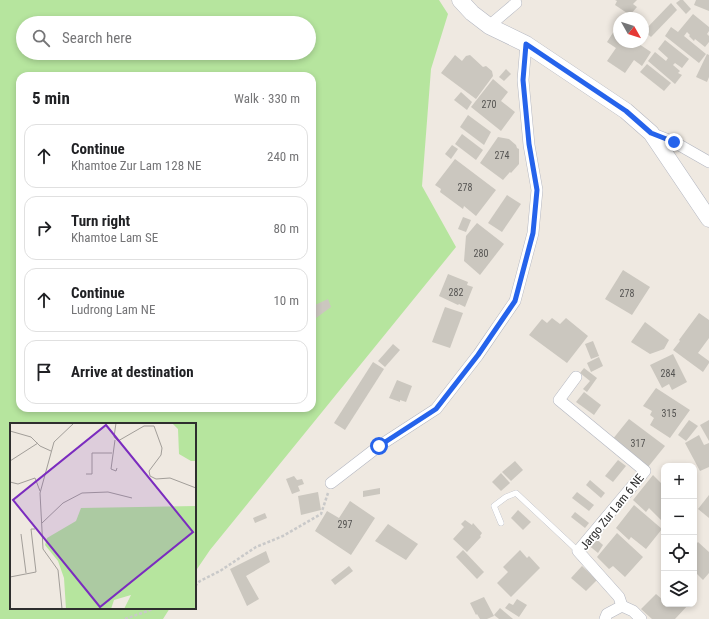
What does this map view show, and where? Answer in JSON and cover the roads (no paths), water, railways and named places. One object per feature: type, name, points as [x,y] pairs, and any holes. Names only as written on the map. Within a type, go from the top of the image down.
[{"type":"main road","points":[[460,0],[472,13],[489,26],[526,44],[626,111],[651,133],[709,220]]},
{"type":"street","points":[[489,26],[516,3]]},
{"type":"street","points":[[331,483],[379,446],[436,409],[478,355],[515,301],[533,233],[537,190],[529,144],[523,80],[526,44]]},
{"type":"street","points":[[651,133],[674,142],[709,162]]},
{"type":"street","name":"Jargo Zur Lam 6 NE","points":[[576,377],[559,400],[645,471],[578,551],[619,597],[622,606]]},
{"type":"street","points":[[605,619],[607,614],[622,606],[633,611],[642,619]]},
{"type":"lane","points":[[501,522],[494,506],[506,496],[516,493],[578,551]]}]
